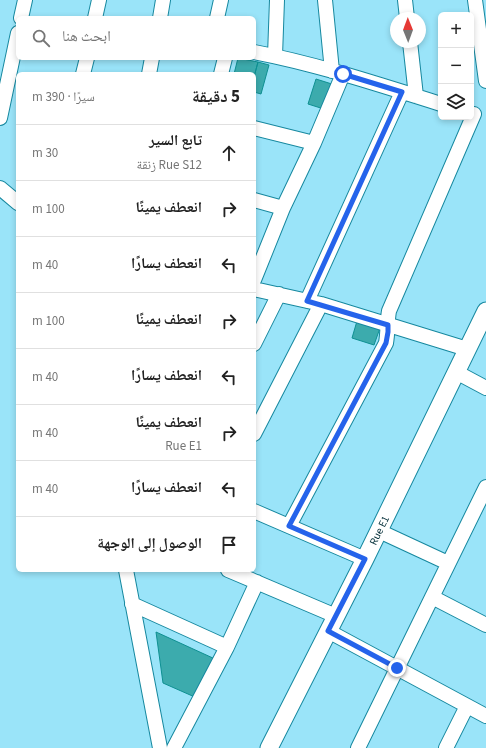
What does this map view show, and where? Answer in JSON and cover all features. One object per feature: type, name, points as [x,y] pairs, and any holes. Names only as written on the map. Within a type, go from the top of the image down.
[{"type":"street","points":[[21,16],[25,0]]},
{"type":"street","points":[[95,16],[99,0]]},
{"type":"street","points":[[160,16],[164,0]]},
{"type":"street","points":[[217,16],[221,0]]},
{"type":"street","points":[[275,56],[277,0]]},
{"type":"street","points":[[256,275],[283,208],[314,143],[338,73],[325,0]]},
{"type":"street","points":[[405,0],[406,12]]},
{"type":"street","points":[[475,0],[486,81]]},
{"type":"street","points":[[0,118],[2,99],[16,41]]},
{"type":"street","points":[[411,48],[416,96]]},
{"type":"street","points":[[256,52],[338,73],[438,103]]},
{"type":"street","points":[[84,72],[86,60]]},
{"type":"street","points":[[149,72],[152,60]]},
{"type":"street","points":[[222,72],[224,60]]},
{"type":"street","points":[[307,301],[402,92]]},
{"type":"street","points":[[289,526],[386,343],[389,311],[477,114]]},
{"type":"street","points":[[256,128],[314,143]]},
{"type":"street","points":[[0,188],[16,201]]},
{"type":"street","points":[[256,201],[283,208]]},
{"type":"street","points":[[256,289],[321,304],[467,349]]},
{"type":"street","points":[[256,340],[279,294]]},
{"type":"street","points":[[256,430],[321,304]]},
{"type":"street","name":"Rue E1","points":[[269,748],[379,531],[486,311]]},
{"type":"street","points":[[456,372],[486,388]]},
{"type":"street","points":[[358,748],[486,487]]},
{"type":"street","points":[[256,512],[365,559]]},
{"type":"street","points":[[379,531],[448,563]]},
{"type":"street","points":[[126,572],[160,748]]},
{"type":"street","points":[[233,572],[336,616]]},
{"type":"street","points":[[174,748],[227,647],[257,582]]},
{"type":"street","points":[[432,597],[486,625]]},
{"type":"street","points":[[132,604],[227,647]]},
{"type":"street","points":[[328,631],[486,716]]},
{"type":"street","points":[[446,748],[467,706]]},
{"type":"building","points":[[238,60],[258,62],[255,72],[234,72]]},
{"type":"building","points":[[258,62],[269,65],[261,94],[256,93],[255,72]]},
{"type":"building","points":[[316,79],[335,85],[327,110],[308,104]]},
{"type":"building","points":[[357,321],[380,328],[374,345],[352,338]]},
{"type":"building","points":[[156,632],[215,659],[197,698],[163,683]]},
{"type":"route","points":[[343,74],[402,92],[307,301],[388,325],[388,332],[386,343],[289,526],[365,559],[328,631],[397,668]]}]
